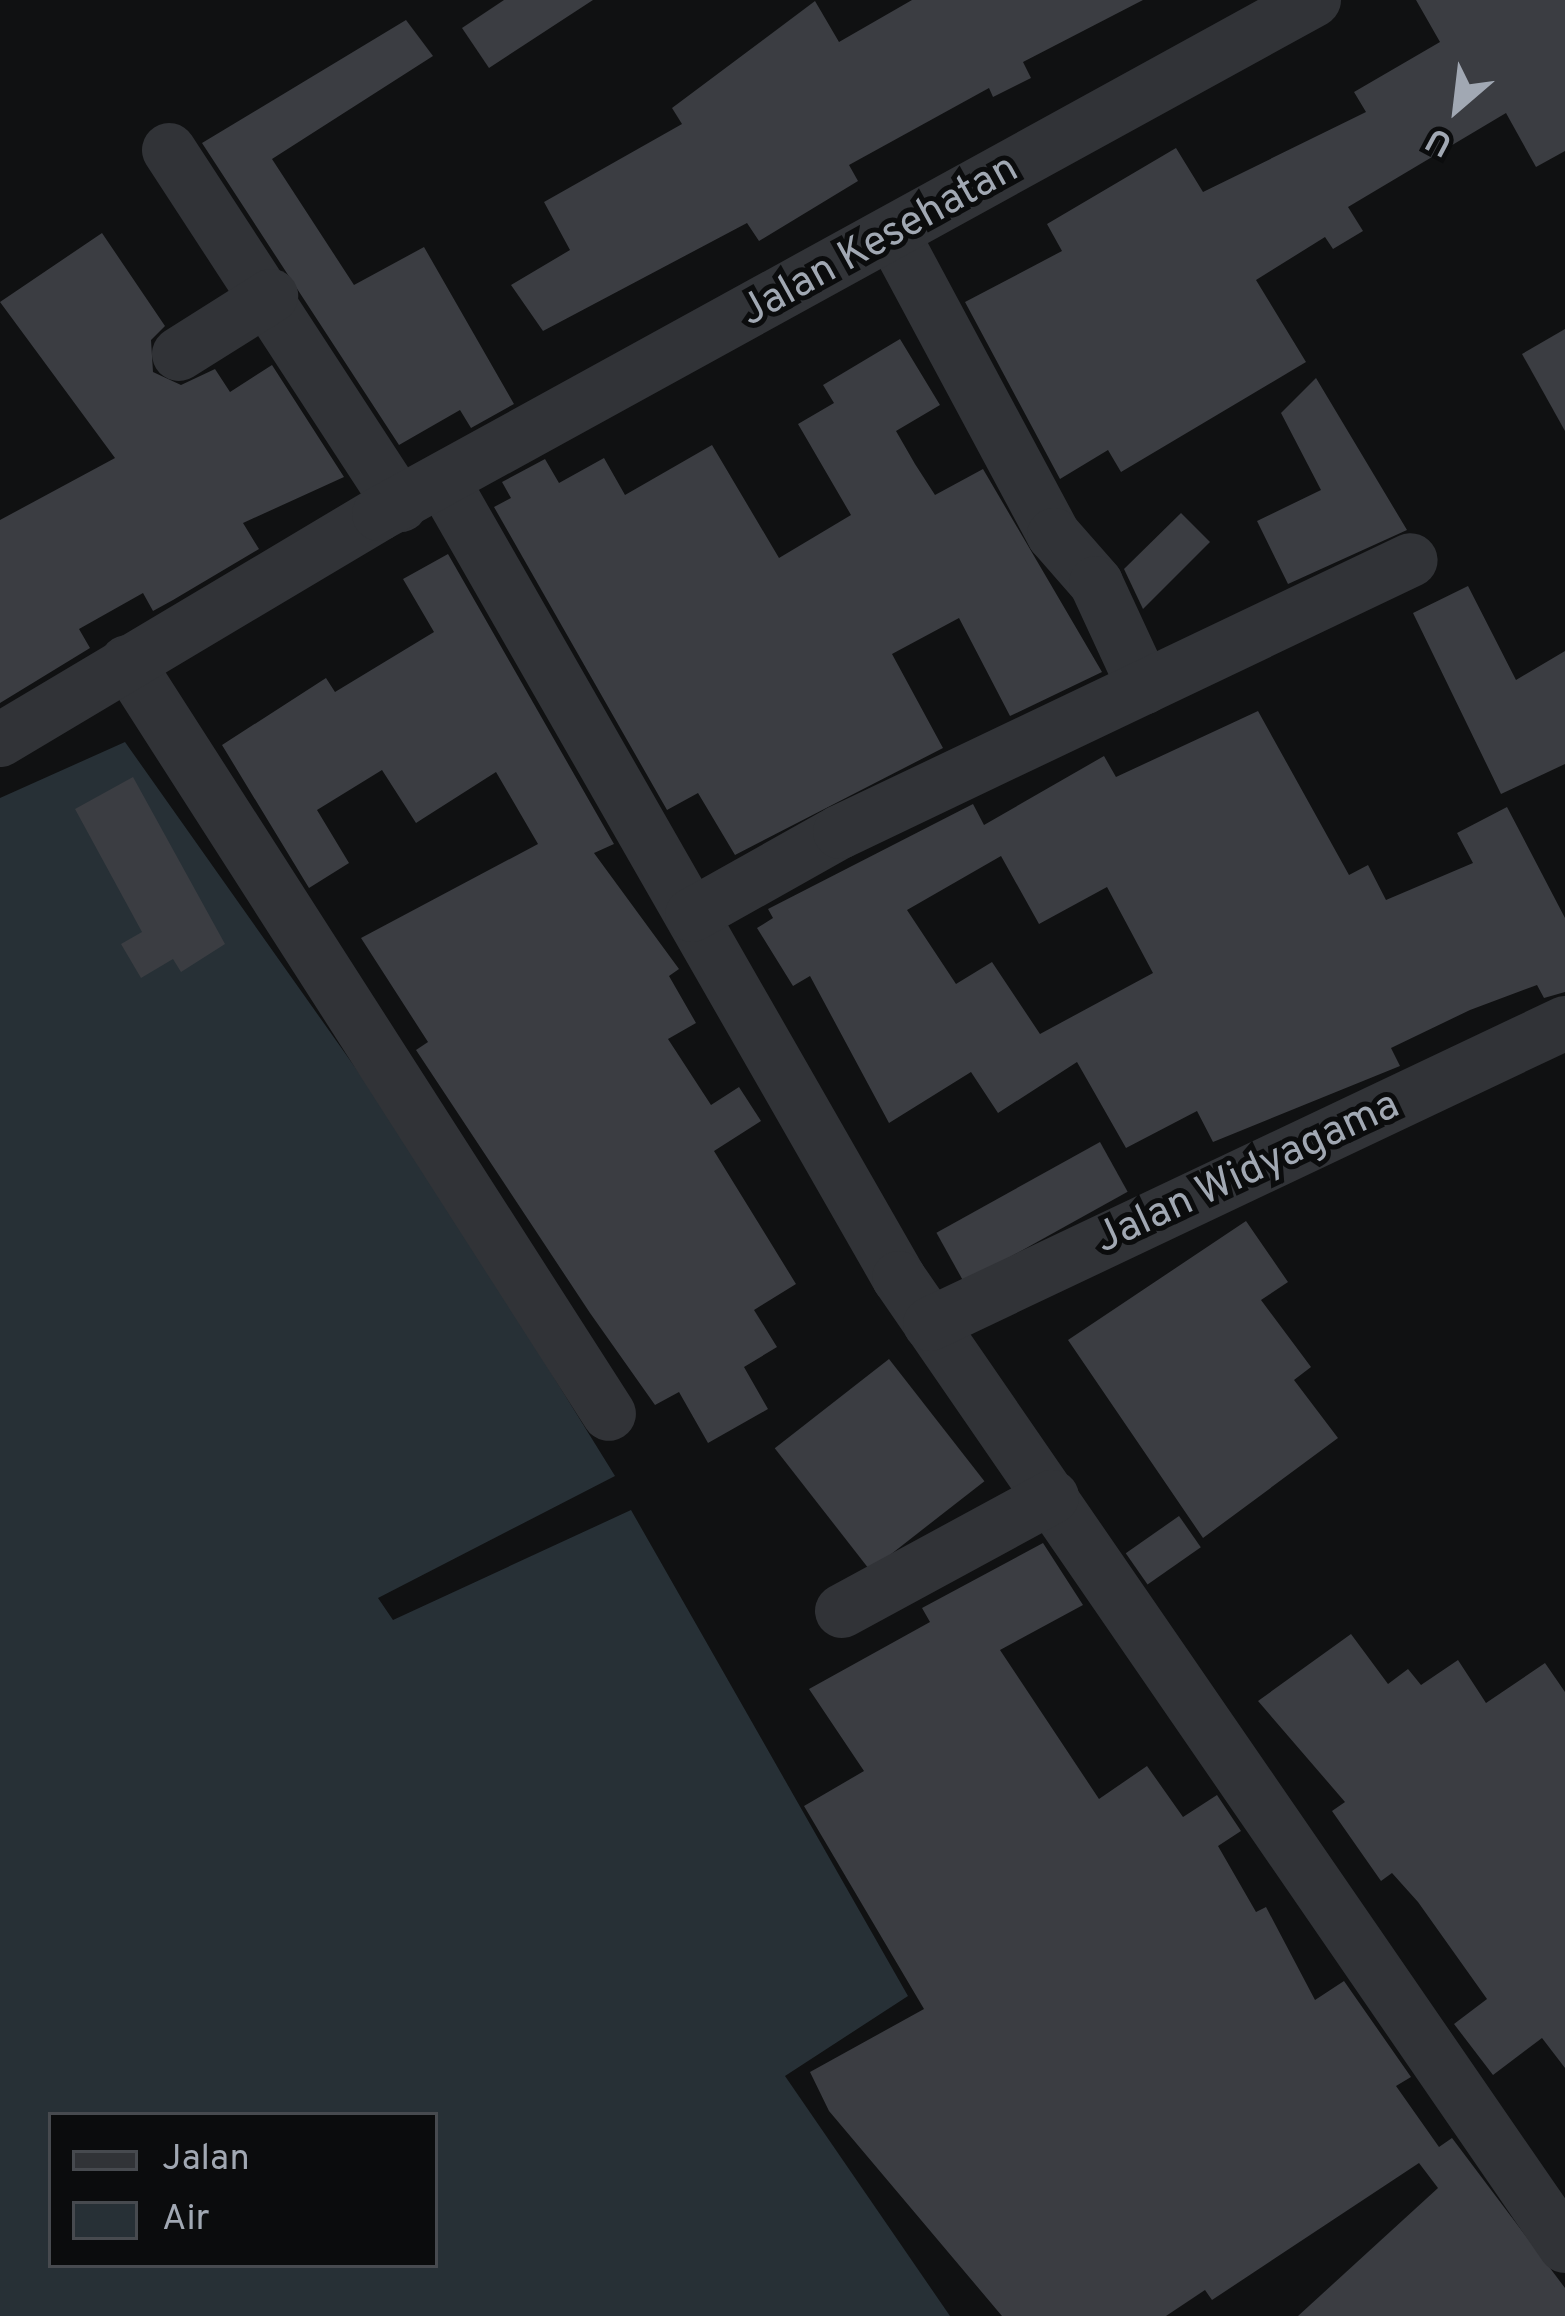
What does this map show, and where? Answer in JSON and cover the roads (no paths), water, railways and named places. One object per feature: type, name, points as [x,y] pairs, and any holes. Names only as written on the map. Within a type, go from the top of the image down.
[{"type":"street","name":"Jalan Kesehatan","points":[[0,740],[127,662],[423,495],[1314,0]]},
{"type":"street","points":[[169,150],[271,296],[423,495],[692,915],[930,1324],[1565,2246]]},
{"type":"street","points":[[893,235],[1054,535],[1096,583],[1144,687]]},
{"type":"street","points":[[178,354],[271,296]]},
{"type":"street","points":[[692,915],[1144,687],[1411,560]]},
{"type":"street","points":[[127,662],[609,1414]]},
{"type":"street","name":"Jalan Widyagama","points":[[930,1324],[1565,1023]]},
{"type":"street","points":[[842,1611],[1052,1497]]},
{"type":"water","points":[[125,742],[410,1145],[615,1476],[378,1598],[393,1620],[631,1510],[908,1996],[785,2076],[950,2316],[0,2316],[0,798]]}]
